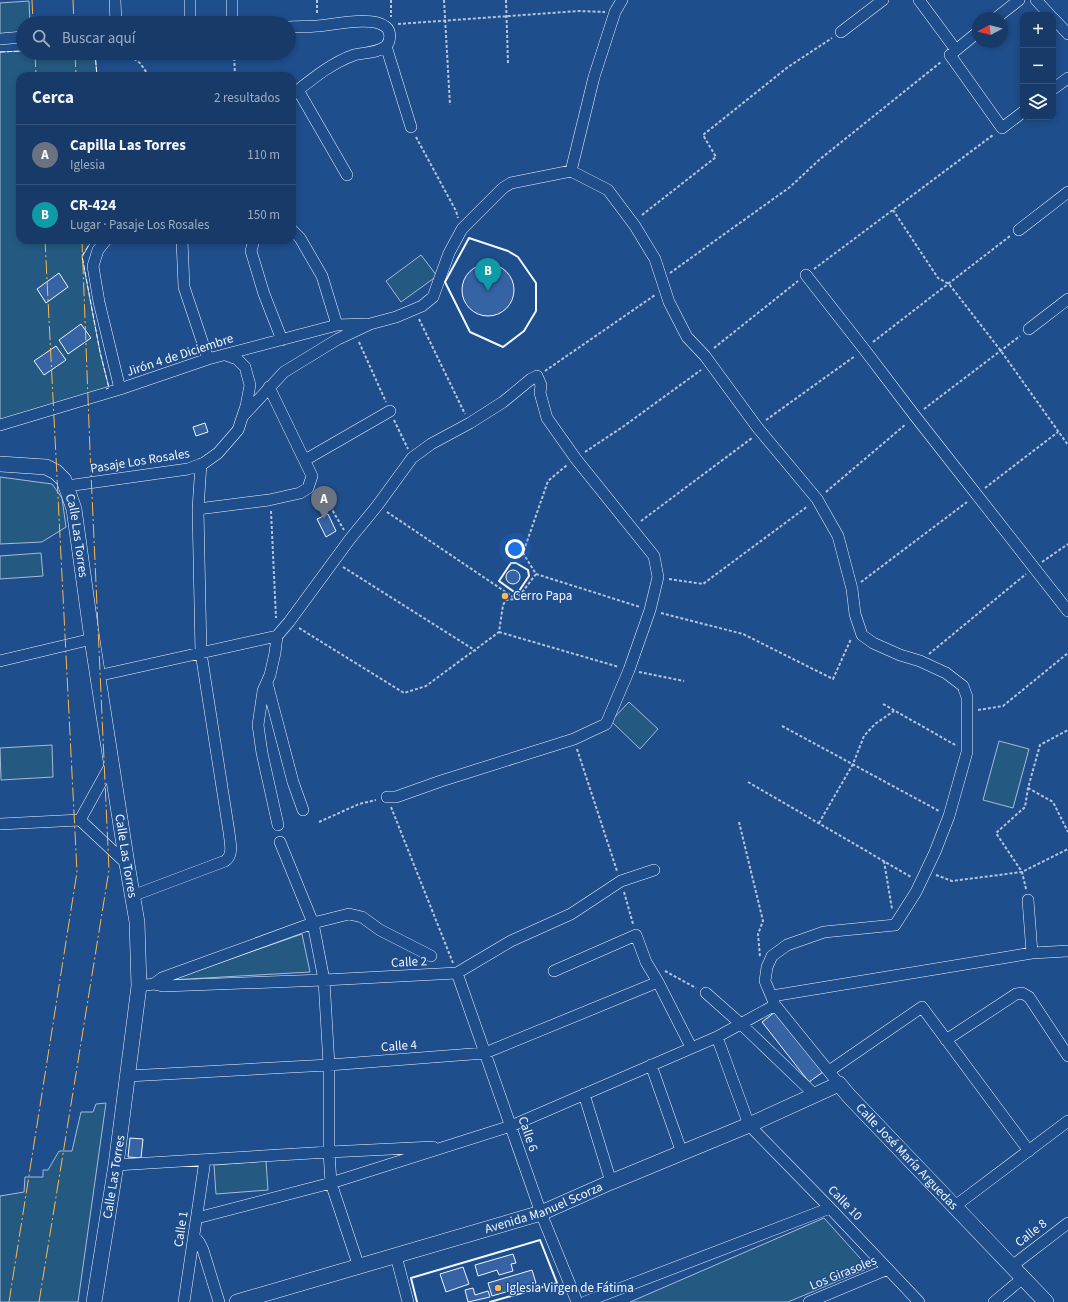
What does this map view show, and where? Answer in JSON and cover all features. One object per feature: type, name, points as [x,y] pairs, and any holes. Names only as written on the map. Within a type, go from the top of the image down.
[{"type":"street","points":[[115,0],[116,16]]},
{"type":"street","points":[[190,0],[190,16]]},
{"type":"street","points":[[232,0],[232,16]]},
{"type":"street","points":[[622,0],[615,12],[594,77],[571,171],[608,190],[633,222],[655,259],[669,302],[686,337],[707,360],[759,429],[817,500],[838,536],[852,589],[855,614],[862,635],[872,643],[900,655],[920,661],[946,673],[963,686],[967,697],[967,752],[949,816],[926,870],[895,925]]},
{"type":"street","points":[[841,32],[883,0]]},
{"type":"street","points":[[919,0],[1002,128],[1020,114]]},
{"type":"street","points":[[1004,12],[1019,0]]},
{"type":"street","points":[[1036,0],[1047,12]]},
{"type":"street","points":[[296,27],[367,21],[388,25],[390,36],[386,46],[411,127]]},
{"type":"street","points":[[1056,21],[1068,34]]},
{"type":"street","points":[[953,52],[972,37]]},
{"type":"street","points":[[0,39],[16,38]]},
{"type":"street","points":[[296,92],[333,65],[355,55],[373,52],[386,46]]},
{"type":"street","points":[[1056,87],[1067,81]]},
{"type":"street","points":[[296,95],[347,175]]},
{"type":"street","name":"Pasaje Los Rosales","points":[[243,416],[284,372],[338,339],[370,324],[396,317],[422,306],[433,297],[449,253],[462,229],[503,188],[520,180],[571,171]]},
{"type":"street","points":[[1019,230],[1068,192]]},
{"type":"street","points":[[296,234],[300,238],[322,276],[337,325]]},
{"type":"street","points":[[103,244],[98,250],[93,266],[99,302],[120,389]]},
{"type":"street","points":[[182,244],[184,287],[208,359]]},
{"type":"street","points":[[253,244],[251,251],[264,294],[282,340]]},
{"type":"street","points":[[806,275],[1068,611]]},
{"type":"street","points":[[1029,329],[1068,299]]},
{"type":"street","name":"Jirón 4 de Diciembre","points":[[0,426],[120,389],[208,359],[337,325],[370,324]]},
{"type":"street","name":"Pasaje Los Rosales","points":[[66,486],[188,469],[201,464],[218,453],[238,430],[246,406],[250,385],[245,367],[237,359],[226,355]]},
{"type":"street","points":[[97,676],[277,636],[350,539],[378,506],[412,458],[431,444],[470,423],[503,402],[531,379],[538,376],[541,385],[540,393],[547,418],[576,459],[654,556],[658,577],[650,610],[629,670],[606,724],[574,739],[441,781],[396,797],[388,797]]},
{"type":"street","points":[[198,509],[269,500],[300,493],[308,488],[312,476],[269,387]]},
{"type":"street","points":[[305,460],[390,411]]},
{"type":"street","name":"Calle Las Torres","points":[[0,464],[46,468],[56,472],[64,480],[74,509],[97,676],[146,985],[128,1076],[116,1165],[94,1302]]},
{"type":"street","points":[[132,896],[224,861],[230,855],[229,832],[201,653],[198,509],[201,464]]},
{"type":"street","points":[[277,636],[276,653],[263,691],[258,724],[262,753],[278,825]]},
{"type":"street","points":[[0,661],[92,639]]},
{"type":"street","points":[[267,683],[293,782],[302,810]]},
{"type":"street","points":[[80,820],[111,764]]},
{"type":"street","points":[[0,824],[80,820],[126,864]]},
{"type":"street","points":[[280,842],[313,923],[324,980],[329,1065],[329,1152],[331,1183],[359,1267]]},
{"type":"street","name":"Calle 2","points":[[146,985],[164,986],[324,980],[457,973],[511,941],[571,914],[621,881],[654,870]]},
{"type":"street","points":[[1028,900],[1032,953]]},
{"type":"street","points":[[146,985],[313,923],[349,914],[362,916],[380,930],[431,956]]},
{"type":"street","name":"Calle José María Arguedas","points":[[895,925],[824,932],[787,945],[772,956],[767,967],[765,981],[773,1000],[849,1096],[1046,1302]]},
{"type":"street","points":[[554,971],[636,936],[646,962],[658,982],[691,1047]]},
{"type":"street","points":[[196,1218],[331,1183],[511,1126],[717,1037],[741,1024],[773,1000],[1032,953],[1068,951]]},
{"type":"street","name":"Calle 6","points":[[457,973],[541,1214],[577,1302]]},
{"type":"street","name":"Calle 4","points":[[128,1076],[329,1065],[485,1054],[658,982]]},
{"type":"street","points":[[706,993],[741,1024],[815,1096]]},
{"type":"street","points":[[946,1040],[1016,994],[1022,993],[1029,997],[1068,1056]]},
{"type":"street","points":[[829,1071],[922,1007],[1029,1151]]},
{"type":"street","points":[[717,1037],[749,1125]]},
{"type":"street","points":[[651,1065],[682,1153]]},
{"type":"street","name":"Avenida Manuel Scorza","points":[[237,1302],[541,1214],[611,1182],[749,1125],[839,1084]]},
{"type":"street","points":[[584,1094],[611,1182]]},
{"type":"street","points":[[954,1206],[1068,1121]]},
{"type":"street","name":"Calle 10","points":[[749,1125],[919,1302]]},
{"type":"street","points":[[116,1165],[448,1146]]},
{"type":"street","name":"Calle 1","points":[[184,1302],[205,1160]]},
{"type":"street","points":[[584,1302],[830,1208]]},
{"type":"street","name":"Calle 8","points":[[1012,1266],[1068,1223]]},
{"type":"street","points":[[194,1236],[203,1250],[219,1302]]},
{"type":"street","points":[[396,1256],[408,1302]]},
{"type":"street","name":"Los Girasoles","points":[[817,1301],[888,1269]]},
{"type":"street","points":[[994,1302],[1023,1278]]},
{"type":"path","points":[[317,0],[317,26]]},
{"type":"path","points":[[391,0],[388,25],[579,11],[615,12]]},
{"type":"path","points":[[444,0],[450,105]]},
{"type":"path","points":[[506,0],[508,63]]},
{"type":"path","points":[[633,222],[716,157],[703,135],[788,67],[841,32]]},
{"type":"path","points":[[538,376],[663,284],[790,187],[819,160],[953,52]]},
{"type":"path","points":[[136,60],[140,63],[146,72]]},
{"type":"path","points":[[234,60],[235,72]]},
{"type":"path","points":[[411,127],[456,211],[462,229]]},
{"type":"path","points":[[858,624],[834,679],[743,634],[650,610],[536,574],[523,553],[548,482],[576,459],[624,426],[707,360],[806,275],[1002,128]]},
{"type":"path","points":[[893,210],[938,278],[948,284],[1001,351],[1068,446]]},
{"type":"path","points":[[632,528],[1019,230]]},
{"type":"path","points":[[414,309],[470,423]]},
{"type":"path","points":[[1001,351],[1029,329]]},
{"type":"path","points":[[354,332],[412,458]]},
{"type":"path","points":[[852,589],[1058,432]]},
{"type":"path","points":[[312,476],[350,539]]},
{"type":"path","points":[[269,500],[271,509],[277,636]]},
{"type":"path","points":[[658,577],[703,584],[817,500]]},
{"type":"path","points":[[378,506],[517,599]]},
{"type":"path","points":[[920,661],[1034,568],[1068,544]]},
{"type":"path","points":[[334,560],[476,651]]},
{"type":"path","points":[[289,622],[404,693],[426,686],[476,651],[499,632],[503,605],[506,600],[517,599],[536,574]]},
{"type":"path","points":[[499,632],[629,670],[684,681]]},
{"type":"path","points":[[967,712],[1003,706],[1068,653]]},
{"type":"path","points":[[883,704],[967,752]]},
{"type":"path","points":[[819,823],[853,764],[864,736],[875,724],[894,711]]},
{"type":"path","points":[[782,726],[949,816]]},
{"type":"path","points":[[1028,900],[1022,872],[996,833],[1025,807],[1028,788],[1040,745],[1068,730]]},
{"type":"path","points":[[574,739],[621,881],[636,936]]},
{"type":"path","points":[[748,782],[920,882]]},
{"type":"path","points":[[1028,788],[1053,802],[1068,832]]},
{"type":"path","points":[[319,822],[359,804],[388,797],[457,973]]},
{"type":"path","points":[[739,822],[763,921],[758,934],[758,951],[760,958]]},
{"type":"path","points":[[926,870],[952,881],[1022,872],[1068,848]]},
{"type":"path","points":[[884,861],[895,925]]},
{"type":"path","points":[[646,962],[706,993]]},
{"type":"shaded area","points":[[29,1],[30,16],[16,16],[16,33],[0,34],[0,3]]},
{"type":"shaded area","points":[[16,51],[16,60],[96,60],[97,72],[16,72],[16,244],[90,244],[82,257],[100,352],[109,388],[0,420],[0,52]]},
{"type":"shaded area","points":[[421,255],[437,276],[401,302],[386,281]]},
{"type":"shaded area","points":[[0,477],[52,484],[62,498],[66,527],[42,542],[0,544]]},
{"type":"shaded area","points":[[41,553],[43,576],[0,579],[0,556]]},
{"type":"shaded area","points":[[629,702],[658,729],[640,749],[611,721]]},
{"type":"shaded area","points":[[999,741],[1029,749],[1013,808],[983,800]]},
{"type":"shaded area","points":[[52,745],[53,777],[1,780],[0,748]]},
{"type":"shaded area","points":[[302,934],[310,972],[170,980]]},
{"type":"shaded area","points":[[106,1103],[78,1302],[0,1302],[0,1196],[24,1192],[25,1177],[43,1177],[43,1170],[48,1170],[59,1151],[72,1151],[81,1112],[93,1112],[96,1104]]},
{"type":"shaded area","points":[[266,1161],[268,1190],[216,1194],[214,1165]]},
{"type":"shaded area","points":[[824,1218],[869,1268],[788,1302],[630,1302]]},
{"type":"building","points":[[483,264],[493,264],[502,268],[510,276],[514,285],[514,295],[510,304],[502,312],[493,316],[483,316],[474,312],[466,304],[462,295],[462,285],[466,276],[474,268]]},
{"type":"building","points":[[59,273],[68,287],[46,303],[37,289]]},
{"type":"building","points":[[81,324],[91,338],[68,354],[59,340]]},
{"type":"building","points":[[56,346],[66,360],[44,375],[34,361]]},
{"type":"building","points":[[205,423],[208,432],[196,436],[193,427]]},
{"type":"building","points":[[328,514],[336,531],[326,537],[317,519]]},
{"type":"building","points":[[510,570],[516,570],[520,574],[520,580],[516,584],[510,584],[506,580],[506,574]]},
{"type":"building","points":[[775,1012],[823,1072],[809,1082],[762,1022]]},
{"type":"building","points":[[130,1138],[143,1139],[141,1158],[128,1157]]},
{"type":"building","points":[[513,1254],[516,1263],[511,1264],[513,1271],[499,1275],[497,1270],[478,1276],[475,1265]]},
{"type":"building","points":[[463,1267],[469,1284],[446,1292],[440,1274]]},
{"type":"building","points":[[532,1270],[536,1283],[492,1296],[488,1283]]},
{"type":"building","points":[[473,1288],[475,1295],[488,1291],[490,1297],[468,1302],[465,1290]]},
{"type":"fence","points":[[0,52],[16,51]]},
{"type":"fence","points":[[96,60],[97,72]]},
{"type":"fence","points":[[90,244],[82,256],[100,352],[109,388],[106,389]]},
{"type":"wall","points":[[469,238],[508,251],[518,257],[536,283],[536,311],[524,331],[503,347],[470,332],[445,282],[469,238]]},
{"type":"wall","points":[[511,563],[516,563],[528,570],[529,576],[517,594],[499,581],[511,563]]},
{"type":"wall","points":[[417,1302],[411,1278],[540,1240],[557,1283],[490,1302]]},
{"type":"power","points":[[32,0],[33,16]]},
{"type":"power","points":[[73,0],[74,16]]},
{"type":"power","points":[[35,60],[36,72]]},
{"type":"power","points":[[75,60],[76,72]]},
{"type":"power","points":[[9,1302],[77,872],[45,244]]},
{"type":"power","points":[[39,1302],[109,870],[82,244]]},
{"type":"place","name":"CR-424","points":[[488,291]]},
{"type":"place","name":"Capilla Las Torres","points":[[324,519]]},
{"type":"place","name":"Cerro Papa","points":[[505,596]]},
{"type":"place","name":"Iglesia Virgen de Fátima","points":[[498,1288]]}]
